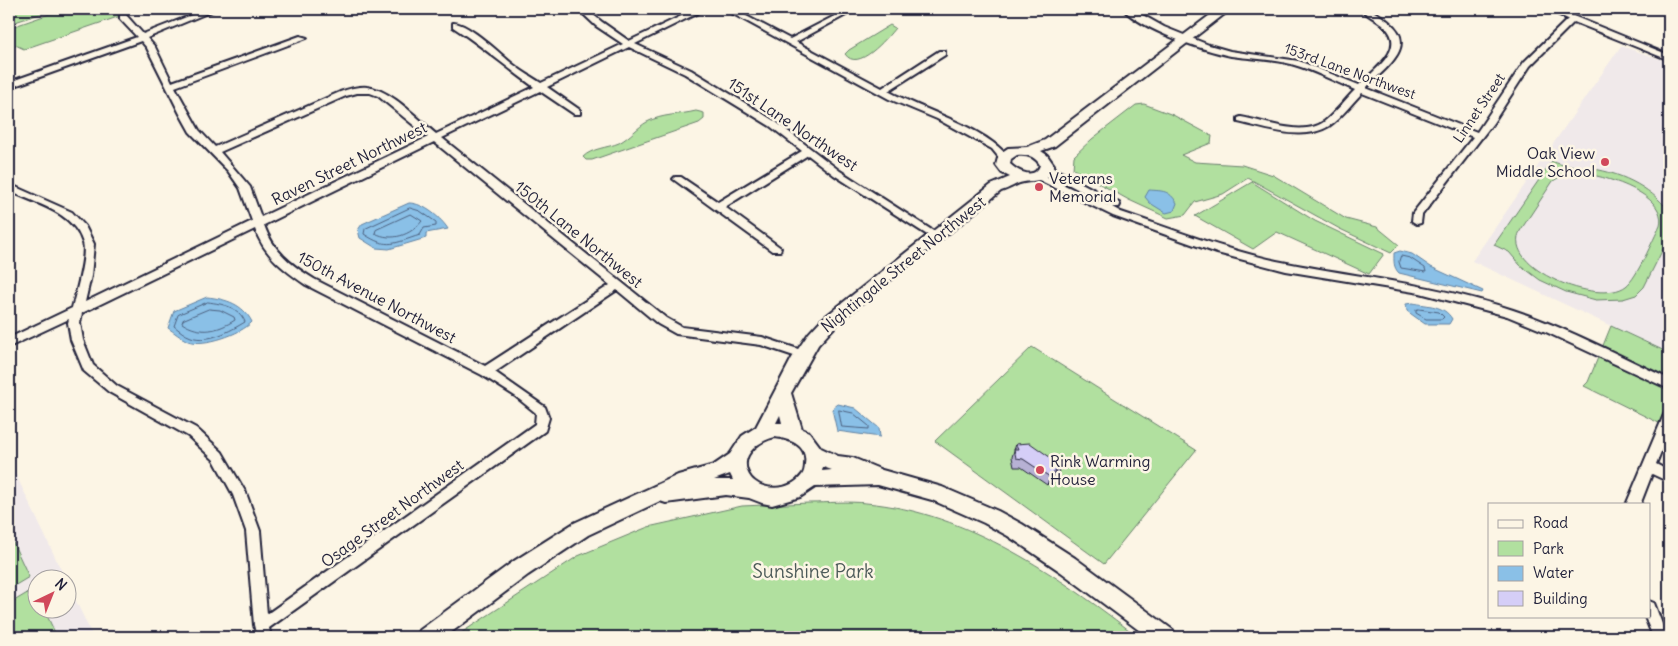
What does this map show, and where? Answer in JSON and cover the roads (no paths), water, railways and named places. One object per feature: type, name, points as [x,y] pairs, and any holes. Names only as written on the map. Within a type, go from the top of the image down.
[{"type":"street","points":[[9,86],[213,9]]},
{"type":"street","name":"151st Lane Northwest","points":[[582,9],[599,24],[628,44],[688,72],[773,124],[837,173],[936,236]]},
{"type":"street","name":"Raven Street Northwest","points":[[9,343],[702,9]]},
{"type":"street","points":[[728,9],[883,91],[932,113],[994,147],[1008,160],[1010,173],[1023,178]]},
{"type":"street","points":[[791,42],[853,9]]},
{"type":"street","name":"153rd Lane Northwest","points":[[1127,9],[1143,20],[1187,38],[1230,53],[1273,57],[1296,63],[1478,136]]},
{"type":"street","points":[[1008,160],[1050,143],[1225,9]]},
{"type":"street","points":[[1241,120],[1299,131],[1319,130],[1361,90],[1395,53],[1398,43],[1396,34],[1385,23],[1364,9]]},
{"type":"street","points":[[1550,9],[1669,58]]},
{"type":"street","name":"150th Avenue Northwest","points":[[122,17],[151,47],[195,132],[245,187],[258,223],[274,253],[286,266],[310,282],[486,372],[532,401],[541,410],[543,418],[541,427]]},
{"type":"street","name":"Linnet Street","points":[[1416,220],[1416,215],[1478,136],[1527,64],[1573,18]]},
{"type":"street","points":[[456,25],[482,42],[511,67],[540,88],[577,112]]},
{"type":"street","points":[[171,85],[304,38]]},
{"type":"street","points":[[883,91],[942,53]]},
{"type":"street","name":"150th Lane Northwest","points":[[214,151],[343,94],[359,89],[371,89],[381,94],[662,322],[680,331],[762,341],[803,355]]},
{"type":"street","points":[[1042,167],[1051,147],[1050,143]]},
{"type":"street","points":[[718,207],[808,151]]},
{"type":"street","points":[[1028,151],[1042,167],[1117,214],[1148,226],[1156,227],[1220,250],[1286,267],[1420,289],[1510,313],[1550,329],[1669,384]]},
{"type":"street","name":"Nightingale Street Northwest","points":[[996,188],[997,180],[1008,160]]},
{"type":"street","name":"Nightingale Street Northwest","points":[[762,433],[776,402],[783,394],[813,339],[836,315],[996,188],[1007,186],[1014,180],[1023,178],[1042,167]]},
{"type":"street","points":[[678,179],[776,248]]},
{"type":"street","points":[[9,187],[68,214],[81,228],[88,244],[86,276],[74,323],[77,340],[88,368],[113,389],[192,432],[218,456],[239,493],[253,531],[262,631]]},
{"type":"street","points":[[486,372],[617,285]]},
{"type":"street","points":[[783,394],[789,407],[789,423],[795,433]]},
{"type":"street","points":[[1634,503],[1669,417]]},
{"type":"street","name":"Osage Street Northwest","points":[[262,631],[275,617],[541,427]]},
{"type":"street","points":[[658,495],[726,487],[751,490],[763,495],[776,497],[790,494],[802,488],[811,479],[816,468],[815,454],[812,447],[805,439],[795,433],[783,430],[762,433],[749,440],[741,449],[737,459],[742,481],[751,490]]},
{"type":"street","points":[[815,454],[836,464],[854,466],[879,477],[917,487],[962,503],[1015,530],[1068,565],[1165,637]]},
{"type":"street","points":[[428,637],[521,568],[563,540],[598,520],[658,495],[685,481],[718,471],[737,459]]},
{"type":"street","points":[[1649,466],[1669,477]]},
{"type":"street","points":[[811,479],[879,477]]},
{"type":"street","points":[[1650,611],[1660,637]]},
{"type":"water","points":[[1149,190],[1168,193],[1177,203],[1174,211],[1166,213],[1150,203],[1145,197]]},
{"type":"water","points":[[409,203],[421,206],[432,212],[448,229],[426,233],[426,238],[389,249],[376,248],[360,238],[358,230],[362,224]]},
{"type":"water","points":[[1400,251],[1412,254],[1431,267],[1483,291],[1482,293],[1399,273],[1395,266],[1394,253]]},
{"type":"water","points":[[207,297],[233,303],[244,311],[252,322],[247,327],[231,335],[203,342],[188,341],[168,328],[174,311]]},
{"type":"water","points":[[1413,303],[1445,311],[1452,319],[1449,324],[1425,324],[1407,311],[1406,304]]},
{"type":"water","points":[[838,404],[855,408],[879,428],[880,437],[837,431],[832,409]]},
{"type":"place","name":"Oak View Middle School","points":[[1605,162]]},
{"type":"place","name":"Veterans Memorial","points":[[1039,187]]},
{"type":"place","name":"Rink Warming House","points":[[1040,470]]},
{"type":"park label","name":"Sunshine Park","points":[[813,571]]}]
